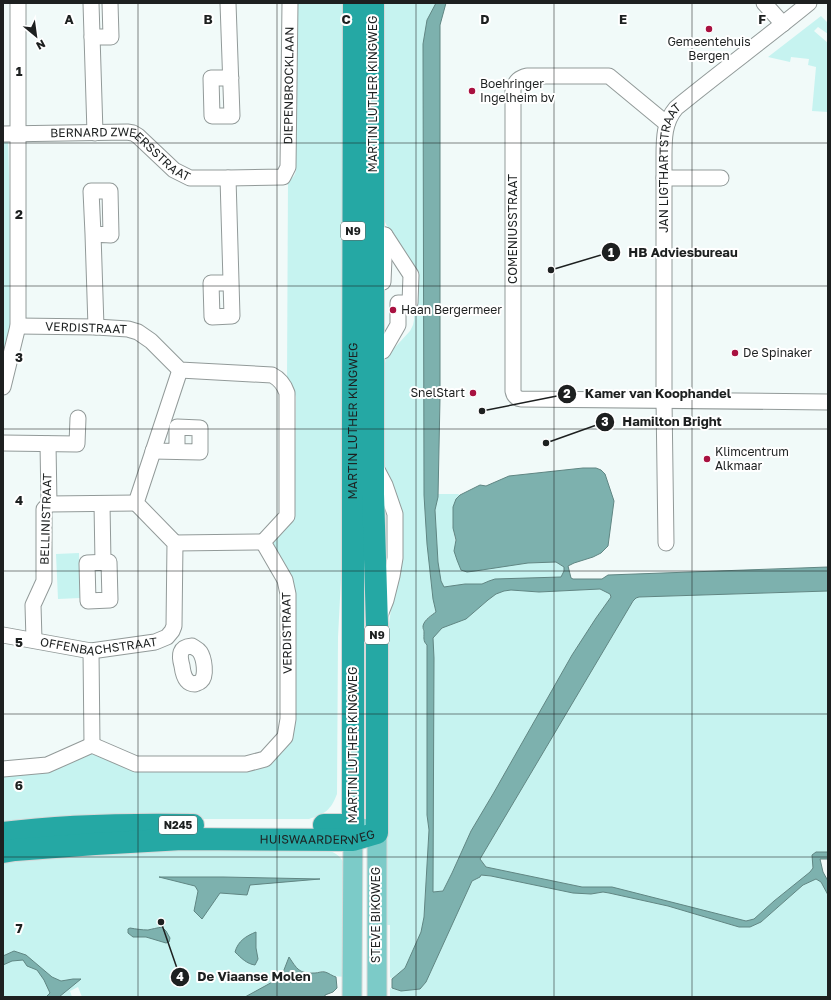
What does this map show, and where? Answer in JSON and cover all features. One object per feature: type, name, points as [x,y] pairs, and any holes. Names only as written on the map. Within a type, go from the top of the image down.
[{"type":"highway","name":"MARTIN LUTHER KINGWEG","points":[[353,832],[354,3]]},
{"type":"highway","name":"MARTIN LUTHER KINGWEG","points":[[374,3],[373,463],[377,624],[376,833]]},
{"type":"highway","name":"N9","points":[[373,201],[385,235]]},
{"type":"highway","name":"N9","points":[[373,385],[383,351]]},
{"type":"highway","name":"HUISWAARDERWEG","points":[[3,833],[24,830],[89,826],[177,825],[376,833]]},
{"type":"highway","name":"HUISWAARDERWEG","points":[[3,852],[95,844],[182,839],[353,832]]},
{"type":"main road","name":"STEVE BIKOWEG","points":[[352,997],[353,832]]},
{"type":"main road","name":"STEVE BIKOWEG","points":[[376,833],[377,997]]},
{"type":"street","points":[[3,387],[18,326],[10,134],[18,3]]},
{"type":"street","points":[[91,3],[95,132]]},
{"type":"street","points":[[92,37],[111,37],[110,3]]},
{"type":"street","points":[[228,3],[231,78]]},
{"type":"street","name":"DIEPENBROCKLAAN","points":[[288,167],[290,3]]},
{"type":"street","points":[[764,3],[782,24]]},
{"type":"street","name":"JAN LIGTHARTSTRAAT","points":[[666,543],[664,400],[664,138],[667,124],[676,108],[809,3]]},
{"type":"street","name":"COMENIUSSTRAAT","points":[[664,400],[521,399],[514,395],[513,88],[518,80],[527,76],[609,76],[667,124]]},
{"type":"street","name":"BERNARD ZWEERSSTRAAT","points":[[10,134],[95,132],[133,133],[174,170],[190,178],[283,177],[288,167]]},
{"type":"street","points":[[228,178],[231,283]]},
{"type":"street","points":[[664,178],[722,178]]},
{"type":"street","points":[[93,234],[96,327]]},
{"type":"street","name":"N9","points":[[383,351],[385,235]]},
{"type":"street","name":"N9","points":[[383,351],[398,325],[398,303],[410,303],[411,275],[385,235]]},
{"type":"street","points":[[383,303],[398,303]]},
{"type":"street","name":"VERDISTRAAT","points":[[18,326],[128,329],[138,332],[151,341],[180,370]]},
{"type":"street","points":[[49,504],[136,503],[175,543],[263,542],[287,516],[285,386],[278,378],[272,375],[180,370],[136,503]]},
{"type":"street","points":[[664,400],[828,402]]},
{"type":"street","points":[[3,443],[77,444],[78,418]]},
{"type":"street","name":"BELLINISTRAAT","points":[[34,640],[33,605],[44,581],[44,509],[49,504],[48,444]]},
{"type":"street","points":[[153,451],[177,451]]},
{"type":"street","points":[[102,504],[103,562]]},
{"type":"street","name":"VERDISTRAAT","points":[[92,745],[136,764],[246,764],[265,759],[285,737],[288,719],[288,594],[284,580],[263,542]]},
{"type":"street","name":"OFFENBACHSTRAAT","points":[[4,640],[34,640],[91,651],[155,642],[167,637],[174,626],[175,543]]},
{"type":"street","name":"OFFENBACHSTRAAT","points":[[167,637],[182,650]]},
{"type":"street","points":[[3,768],[47,765],[92,745],[91,651]]},
{"type":"shaded area","points":[[296,3],[348,3],[344,521],[338,637],[337,794],[327,811],[309,819],[124,819],[3,827],[3,774],[48,772],[92,752],[137,766],[276,758],[291,740],[295,593],[294,586],[272,543],[294,518],[296,397],[292,386],[287,379],[288,180],[294,176],[296,170]]},
{"type":"shaded area","points":[[380,3],[436,3],[427,20],[423,44],[424,494],[460,495],[456,499],[453,517],[455,542],[454,551],[528,563],[556,562],[564,567],[561,577],[495,579],[482,584],[465,584],[432,590],[436,612],[426,620],[423,626],[424,639],[427,645],[427,815],[429,830],[424,917],[421,932],[405,968],[392,979],[390,977],[390,925],[382,925],[383,662],[399,558],[400,514],[384,463],[383,394],[386,357],[410,331],[413,325],[414,271],[390,232],[383,214],[384,55]]},
{"type":"shaded area","points":[[436,3],[446,3],[440,25],[440,398],[438,497],[435,510],[438,562],[441,581],[444,587],[465,584],[482,584],[495,579],[561,577],[564,567],[556,562],[528,563],[467,572],[461,570],[454,551],[456,540],[453,528],[453,507],[456,499],[460,495],[480,485],[486,486],[509,476],[583,468],[596,468],[605,474],[614,501],[608,546],[601,553],[593,557],[568,566],[571,578],[573,579],[602,579],[608,575],[828,567],[828,591],[636,598],[480,859],[486,867],[582,887],[612,887],[746,921],[754,919],[810,872],[813,868],[812,855],[816,852],[828,852],[828,859],[820,859],[823,872],[828,881],[828,895],[821,882],[816,879],[803,885],[761,922],[750,927],[739,927],[668,906],[609,893],[573,893],[481,875],[472,881],[426,982],[420,989],[401,991],[392,988],[392,979],[405,968],[421,932],[424,917],[429,830],[427,815],[427,645],[424,639],[423,626],[426,620],[436,612],[433,599],[427,544],[424,495],[423,44],[427,20]],"holes":[[[600,589],[610,594],[611,597],[572,655],[471,831],[443,891],[433,892],[433,638],[442,628],[466,619],[496,594],[504,591],[539,592]]]},
{"type":"shaded area","points":[[821,16],[828,23],[828,34],[818,27],[814,31],[828,43],[828,112],[812,111],[816,67],[808,65],[809,59],[791,57],[790,62],[768,57]]},
{"type":"shaded area","points":[[3,138],[8,140],[13,319],[3,367]]},
{"type":"shaded area","points":[[79,553],[80,598],[58,599],[56,554]]},
{"type":"shaded area","points":[[600,589],[610,594],[611,597],[572,655],[471,831],[443,891],[433,892],[432,638],[442,628],[466,619],[496,594],[504,591],[539,592]]},
{"type":"shaded area","points":[[828,591],[828,852],[816,852],[813,868],[810,872],[754,919],[746,921],[594,888],[582,887],[486,867],[480,859],[636,598]]},
{"type":"shaded area","points":[[327,850],[339,856],[344,863],[346,977],[332,976],[324,971],[314,973],[297,969],[282,975],[276,980],[245,997],[82,997],[78,987],[70,991],[72,997],[3,997],[3,858],[98,852]]},
{"type":"shaded area","points":[[481,875],[591,894],[603,892],[609,893],[668,906],[739,927],[750,927],[761,922],[803,885],[816,879],[821,882],[828,895],[828,997],[390,997],[390,988],[401,991],[426,982],[472,881]]},
{"type":"shaded area","points":[[159,877],[320,879],[250,885],[247,895],[220,893],[202,919],[194,911],[198,891],[195,886]]},
{"type":"shaded area","points":[[162,927],[170,938],[169,942],[166,943],[146,937],[133,937],[128,933],[128,929],[130,928],[148,930]]},
{"type":"shaded area","points":[[256,932],[258,959],[255,965],[247,962],[235,952],[243,939]]},
{"type":"shaded area","points":[[14,951],[26,955],[52,977],[61,981],[81,979],[59,997],[46,997],[50,993],[37,970],[27,966],[23,960],[12,961],[3,965],[3,956]]},
{"type":"shaded area","points":[[289,957],[302,972],[326,972],[336,977],[337,988],[333,992],[325,995],[325,997],[245,997],[276,980],[282,975]]},
{"type":"place","name":"Gemeentehuis Bergen","points":[[709,29]]},
{"type":"place","name":"Boehringer Ingelheim bv","points":[[472,91]]},
{"type":"place","name":"HB Adviesbureau","points":[[551,270]]},
{"type":"place","name":"Haan Bergermeer","points":[[393,310]]},
{"type":"place","name":"De Spinaker","points":[[735,353]]},
{"type":"place","name":"SnelStart","points":[[473,393]]},
{"type":"place","name":"Kamer van Koophandel","points":[[482,411]]},
{"type":"place","name":"Hamilton Bright","points":[[546,443]]},
{"type":"place","name":"Klimcentrum Alkmaar","points":[[707,459]]},
{"type":"place","name":"De Viaanse Molen","points":[[161,922]]}]
